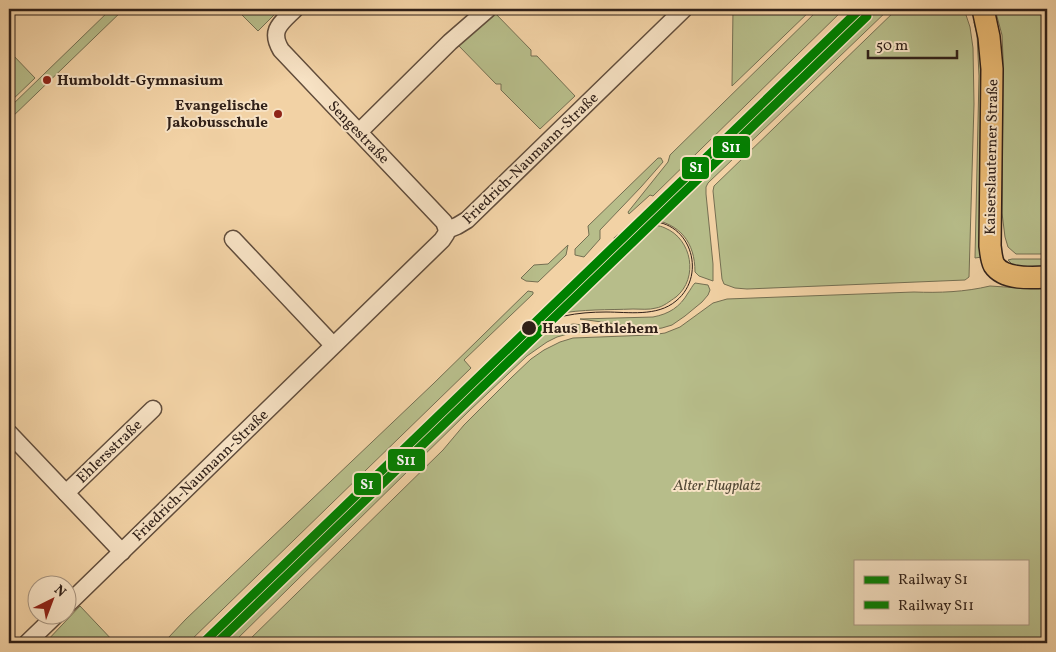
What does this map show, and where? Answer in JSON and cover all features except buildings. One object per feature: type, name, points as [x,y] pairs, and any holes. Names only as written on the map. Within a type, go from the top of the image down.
[{"type":"main road","name":"Kaiserslauterner Straße","points":[[983,9],[990,37],[992,69],[990,246],[993,262],[1002,272],[1011,276],[1025,278],[1047,277]]},
{"type":"street","name":"Sengestraße","points":[[295,9],[280,24],[275,33],[276,42],[281,50],[444,222],[447,230]]},
{"type":"street","points":[[359,132],[450,42],[488,9]]},
{"type":"street","name":"Friedrich-Naumann-Straße","points":[[78,594],[445,236],[447,230],[467,220],[684,9]]},
{"type":"street","points":[[233,239],[333,345]]},
{"type":"street","name":"Ehlersstraße","points":[[66,493],[153,409]]},
{"type":"street","name":"Ehlersstraße","points":[[9,433],[122,552]]},
{"type":"street","points":[[27,643],[47,624]]},
{"type":"green space","points":[[111,9],[124,9],[9,120],[9,108]]},
{"type":"green space","points":[[236,9],[280,9],[258,31]]},
{"type":"green space","points":[[733,9],[812,9],[732,86]]},
{"type":"green space","points":[[819,9],[844,9],[653,196],[650,195],[629,214],[628,212],[668,162],[670,155]]},
{"type":"green space","points":[[866,9],[889,9],[708,183],[706,194],[713,281],[699,276],[695,272],[692,252],[684,236],[670,225],[651,219],[661,208],[660,205]]},
{"type":"green space","points":[[897,9],[964,9],[970,27],[973,48],[974,104],[969,277],[965,280],[747,289],[735,288],[724,284],[713,191],[714,186]]},
{"type":"green space","points":[[995,9],[1047,9],[1047,254],[1016,254],[1008,247],[1005,237],[1002,213],[1003,57],[1002,35]]},
{"type":"green space","points":[[493,11],[531,50],[531,56],[537,56],[575,96],[540,129],[501,90],[501,84],[496,84],[458,45]]},
{"type":"green space","points":[[974,22],[976,22],[984,58],[982,257],[975,258],[979,76],[977,34]]},
{"type":"green space","points":[[11,53],[35,78],[9,103],[9,54]]},
{"type":"green space","points":[[658,158],[661,158],[663,162],[600,230],[600,239],[584,257],[575,255],[575,249],[589,235],[588,226]]},
{"type":"green space","points":[[646,225],[660,226],[674,233],[686,250],[690,270],[688,280],[676,297],[666,304],[651,309],[585,310],[557,314],[555,312]]},
{"type":"green space","points":[[568,245],[566,255],[538,282],[526,281],[521,278],[534,265],[548,264]]},
{"type":"green space","points":[[1047,259],[1047,272],[1013,265],[1008,260]]},
{"type":"green space","points":[[695,283],[708,285],[710,290],[708,295],[702,302],[672,325],[642,331],[631,326],[580,319],[659,316],[678,306]]},
{"type":"green space","name":"Alter Flugplatz","points":[[990,286],[1047,287],[1047,643],[246,643],[443,450],[464,425],[512,377],[531,359],[560,342],[573,338],[665,333],[680,327],[713,303],[727,299],[962,291]]},
{"type":"green space","points":[[528,291],[533,292],[533,294],[464,360],[471,368],[188,643],[167,643],[168,638],[186,619]]},
{"type":"green space","points":[[573,324],[627,329],[627,331],[571,333],[547,342],[527,356],[233,643],[210,643],[381,478],[384,481],[521,348],[546,333]]},
{"type":"green space","points":[[80,606],[115,643],[45,643],[63,624],[78,624],[78,608]]},
{"type":"tram line","points":[[511,345],[536,328],[556,318],[590,312],[651,312],[676,301],[686,290],[691,276],[692,263],[689,249],[683,237],[673,228],[660,223],[644,222],[632,226],[614,238]]},
{"type":"rail line","name":"S1","points":[[203,643],[860,9]]},
{"type":"rail line","name":"S11","points":[[217,643],[867,16]]},
{"type":"place","name":"Humboldt-Gymnasium","points":[[47,80]]},
{"type":"place","name":"Evangelische Jakobusschule","points":[[278,114]]},
{"type":"place","name":"Haus Bethlehem","points":[[529,328]]}]
